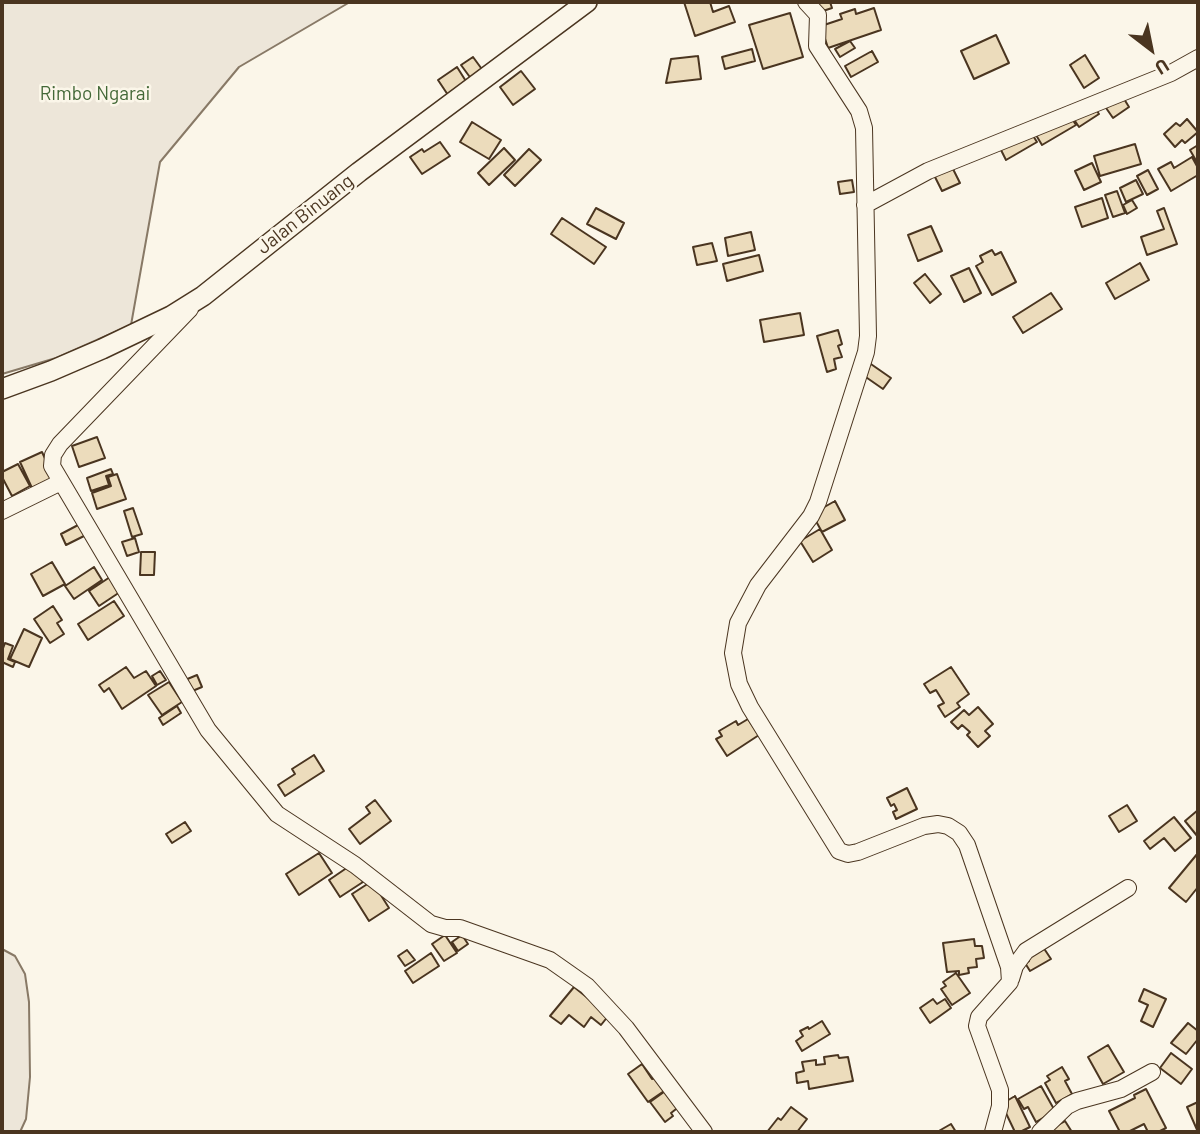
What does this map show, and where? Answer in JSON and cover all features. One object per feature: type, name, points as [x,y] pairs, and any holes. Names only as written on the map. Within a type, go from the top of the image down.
[{"type":"main road","name":"Jalan Binuang","points":[[2,389],[114,344],[171,316],[203,296],[359,172],[587,2]]},
{"type":"street","points":[[806,2],[818,15],[817,46],[859,111],[864,128],[868,336],[866,352],[818,502],[811,516],[758,585],[738,623],[733,653],[739,684],[750,707],[839,851],[848,855],[924,826],[948,826],[959,833],[967,845],[1008,958],[1010,982]]},
{"type":"street","points":[[865,205],[928,171],[1171,73],[1198,58]]},
{"type":"street","points":[[203,296],[60,444],[52,455],[52,466],[208,730],[277,814],[355,865],[431,924],[460,928],[550,960],[587,986],[626,1028],[704,1132]]},
{"type":"street","points":[[2,511],[61,482]]},
{"type":"street","points":[[993,1132],[1000,1106],[1000,1090],[978,1026],[979,1017],[1010,982],[1015,966],[1026,951],[1128,888]]},
{"type":"street","points":[[1040,1132],[1077,1101],[1121,1089],[1152,1072]]},
{"type":"green space","name":"Rimbo Ngarai","points":[[2,2],[350,2],[239,67],[160,162],[131,325],[56,358],[2,374]]},
{"type":"green space","points":[[2,949],[15,956],[25,974],[29,1002],[30,1077],[26,1119],[20,1132],[2,1132]]},
{"type":"building","points":[[684,2],[710,2],[713,12],[729,6],[735,22],[695,36]]},
{"type":"building","points":[[816,2],[830,2],[832,8],[820,12]]},
{"type":"building","points":[[874,8],[881,30],[828,48],[821,26],[842,19],[840,14],[855,9],[856,14]]},
{"type":"building","points":[[790,13],[803,57],[763,69],[749,25]]},
{"type":"building","points":[[996,35],[1009,63],[974,79],[961,51]]},
{"type":"building","points":[[850,41],[855,48],[840,57],[835,49]]},
{"type":"building","points":[[752,49],[755,61],[725,69],[722,57]]},
{"type":"building","points":[[872,51],[878,62],[851,77],[845,66]]},
{"type":"building","points":[[1085,55],[1099,78],[1084,88],[1070,65]]},
{"type":"building","points":[[698,56],[701,79],[666,83],[671,59]]},
{"type":"building","points":[[473,57],[484,72],[472,80],[461,65]]},
{"type":"building","points":[[457,67],[469,86],[450,98],[438,80]]},
{"type":"building","points":[[521,71],[535,89],[513,105],[500,87]]},
{"type":"building","points":[[1121,94],[1129,107],[1113,118],[1104,105]]},
{"type":"building","points":[[1093,105],[1099,114],[1079,127],[1073,118]]},
{"type":"building","points":[[1069,114],[1076,125],[1042,145],[1036,135]]},
{"type":"building","points":[[1187,119],[1198,132],[1185,143],[1182,140],[1175,147],[1164,134],[1176,123],[1180,126]]},
{"type":"building","points":[[472,122],[501,140],[489,159],[460,142]]},
{"type":"building","points":[[1030,131],[1037,142],[1006,160],[1000,148]]},
{"type":"building","points":[[440,142],[450,156],[422,174],[410,157]]},
{"type":"building","points":[[1135,144],[1141,164],[1100,176],[1094,156]]},
{"type":"building","points":[[1198,145],[1198,164],[1190,150]]},
{"type":"building","points":[[504,148],[515,160],[489,185],[478,173]]},
{"type":"building","points":[[529,149],[541,160],[515,186],[504,175]]},
{"type":"building","points":[[1192,157],[1198,168],[1198,175],[1171,191],[1158,169],[1171,162],[1174,168]]},
{"type":"building","points":[[950,163],[960,183],[942,191],[932,171]]},
{"type":"building","points":[[1092,163],[1101,182],[1084,190],[1075,171]]},
{"type":"building","points":[[1148,170],[1158,189],[1147,195],[1137,176]]},
{"type":"building","points":[[852,180],[854,192],[840,194],[838,182]]},
{"type":"building","points":[[1136,180],[1143,194],[1126,202],[1120,188]]},
{"type":"building","points":[[1117,191],[1125,213],[1113,217],[1105,195]]},
{"type":"building","points":[[1102,198],[1108,218],[1082,227],[1075,207]]},
{"type":"building","points":[[1132,200],[1137,208],[1127,214],[1123,205]]},
{"type":"building","points":[[596,208],[624,223],[616,239],[587,224]]},
{"type":"building","points":[[1164,208],[1177,244],[1147,255],[1141,237],[1164,229],[1157,211]]},
{"type":"building","points":[[562,218],[606,247],[594,264],[551,234]]},
{"type":"building","points":[[931,226],[942,251],[918,261],[908,235]]},
{"type":"building","points":[[751,232],[755,250],[728,256],[725,238]]},
{"type":"building","points":[[712,243],[717,261],[697,265],[693,247]]},
{"type":"building","points":[[992,250],[995,255],[1001,252],[1016,282],[992,295],[976,266],[983,262],[980,256]]},
{"type":"building","points":[[759,255],[763,271],[727,281],[723,264]]},
{"type":"building","points":[[1140,263],[1149,280],[1115,299],[1106,283]]},
{"type":"building","points":[[969,268],[981,293],[964,302],[951,276]]},
{"type":"building","points":[[925,274],[941,294],[930,303],[914,283]]},
{"type":"building","points":[[1051,293],[1062,309],[1023,333],[1013,317]]},
{"type":"building","points":[[800,313],[804,335],[764,342],[760,320]]},
{"type":"building","points":[[838,330],[842,344],[838,346],[842,357],[834,359],[836,369],[827,372],[817,336]]},
{"type":"building","points":[[868,362],[891,378],[883,389],[860,373]]},
{"type":"building","points":[[97,437],[105,458],[79,467],[72,446]]},
{"type":"building","points":[[42,452],[54,478],[32,488],[20,462]]},
{"type":"building","points":[[18,464],[30,486],[12,496],[2,472]]},
{"type":"building","points":[[111,469],[113,474],[106,476],[109,485],[91,491],[87,478]]},
{"type":"building","points":[[117,474],[126,499],[97,509],[92,493],[111,486],[108,477]]},
{"type":"building","points":[[835,501],[845,520],[822,532],[812,514]]},
{"type":"building","points":[[133,508],[142,534],[132,537],[124,511]]},
{"type":"building","points":[[80,524],[86,535],[66,545],[61,534]]},
{"type":"building","points":[[820,529],[832,550],[813,562],[800,541]]},
{"type":"building","points":[[135,538],[139,552],[127,556],[122,542]]},
{"type":"building","points":[[141,552],[155,552],[154,575],[140,575]]},
{"type":"building","points":[[52,562],[65,584],[43,596],[31,574]]},
{"type":"building","points":[[94,567],[102,580],[74,599],[65,586]]},
{"type":"building","points":[[110,577],[120,592],[99,606],[89,591]]},
{"type":"building","points":[[114,601],[124,616],[88,640],[78,624]]},
{"type":"building","points":[[53,606],[62,620],[57,623],[64,634],[50,643],[34,619]]},
{"type":"building","points":[[24,629],[42,638],[29,667],[10,659]]},
{"type":"building","points":[[5,643],[13,646],[8,659],[15,662],[13,667],[2,662]]},
{"type":"building","points":[[126,667],[134,678],[146,671],[156,686],[122,709],[109,688],[104,692],[99,685]]},
{"type":"building","points":[[951,667],[969,694],[957,703],[960,707],[945,717],[938,706],[944,703],[936,690],[930,693],[924,684]]},
{"type":"building","points":[[160,671],[166,680],[157,685],[152,676]]},
{"type":"building","points":[[197,675],[202,687],[190,692],[185,680]]},
{"type":"building","points":[[169,682],[182,702],[162,715],[148,695]]},
{"type":"building","points":[[177,706],[181,713],[163,725],[159,718]]},
{"type":"building","points":[[978,707],[993,724],[985,731],[990,736],[978,747],[967,735],[970,732],[962,725],[958,729],[951,722],[964,710],[969,715]]},
{"type":"building","points":[[748,719],[759,735],[727,756],[716,739],[722,736],[719,731],[736,721],[738,725]]},
{"type":"building","points":[[314,755],[324,771],[285,796],[278,785],[295,774],[292,769]]},
{"type":"building","points":[[907,788],[917,809],[896,819],[893,812],[897,810],[887,798]]},
{"type":"building","points":[[375,800],[391,821],[360,844],[349,829],[370,813],[366,807]]},
{"type":"building","points":[[1127,805],[1137,821],[1119,832],[1109,816]]},
{"type":"building","points":[[1198,810],[1198,837],[1185,821]]},
{"type":"building","points":[[1174,817],[1191,838],[1175,851],[1164,838],[1150,849],[1144,841]]},
{"type":"building","points":[[185,822],[191,831],[172,843],[166,834]]},
{"type":"building","points":[[319,853],[332,873],[299,895],[286,874]]},
{"type":"building","points":[[1198,853],[1198,887],[1186,902],[1169,888]]},
{"type":"building","points":[[351,865],[363,882],[340,897],[329,880]]},
{"type":"building","points":[[372,881],[389,908],[369,921],[352,894]]},
{"type":"building","points":[[445,935],[457,953],[444,961],[432,944]]},
{"type":"building","points":[[462,935],[468,944],[458,951],[452,942]]},
{"type":"building","points":[[974,939],[975,946],[982,946],[984,958],[976,959],[977,967],[968,968],[969,973],[959,975],[959,971],[947,972],[943,943]]},
{"type":"building","points":[[1043,947],[1051,959],[1030,971],[1025,963],[1029,961],[1027,957]]},
{"type":"building","points":[[407,950],[415,960],[405,966],[398,956]]},
{"type":"building","points":[[431,953],[439,966],[413,983],[405,971]]},
{"type":"building","points":[[956,973],[970,993],[952,1005],[941,989],[946,986],[943,982]]},
{"type":"building","points":[[574,987],[609,1015],[601,1025],[591,1017],[584,1027],[569,1015],[561,1024],[550,1016]]},
{"type":"building","points":[[1144,989],[1166,999],[1153,1027],[1141,1021],[1148,1005],[1139,1001]]},
{"type":"building","points":[[933,999],[937,1004],[945,999],[951,1008],[930,1023],[920,1008]]},
{"type":"building","points":[[822,1021],[830,1034],[802,1051],[796,1041],[803,1036],[800,1031]]},
{"type":"building","points":[[1188,1023],[1198,1031],[1198,1039],[1186,1054],[1171,1043]]},
{"type":"building","points":[[1108,1045],[1124,1072],[1103,1084],[1088,1057]]},
{"type":"building","points":[[1171,1053],[1192,1069],[1181,1084],[1160,1068]]},
{"type":"building","points":[[838,1055],[839,1058],[848,1057],[853,1081],[809,1089],[808,1081],[797,1083],[796,1073],[804,1071],[802,1062],[816,1060],[816,1065],[825,1064],[824,1057]]},
{"type":"building","points":[[642,1064],[652,1079],[655,1078],[667,1089],[648,1102],[628,1074]]},
{"type":"building","points":[[1062,1067],[1069,1079],[1065,1081],[1072,1094],[1056,1103],[1045,1083],[1050,1080],[1047,1076]]},
{"type":"building","points":[[1041,1086],[1055,1111],[1036,1122],[1028,1107],[1024,1109],[1018,1099]]},
{"type":"building","points":[[668,1089],[680,1106],[665,1122],[650,1102]]},
{"type":"building","points":[[1146,1089],[1166,1128],[1158,1132],[1148,1132],[1144,1124],[1128,1132],[1120,1132],[1109,1111],[1135,1098],[1134,1095]]},
{"type":"building","points":[[1015,1096],[1030,1127],[1020,1132],[1015,1132],[1003,1107],[1005,1102]]},
{"type":"building","points":[[1198,1102],[1198,1132],[1187,1107]]},
{"type":"building","points":[[791,1107],[807,1119],[797,1132],[767,1132],[778,1118],[781,1120]]},
{"type":"building","points":[[1065,1121],[1072,1132],[1049,1132],[1048,1130]]},
{"type":"building","points":[[951,1124],[956,1132],[937,1132]]}]
